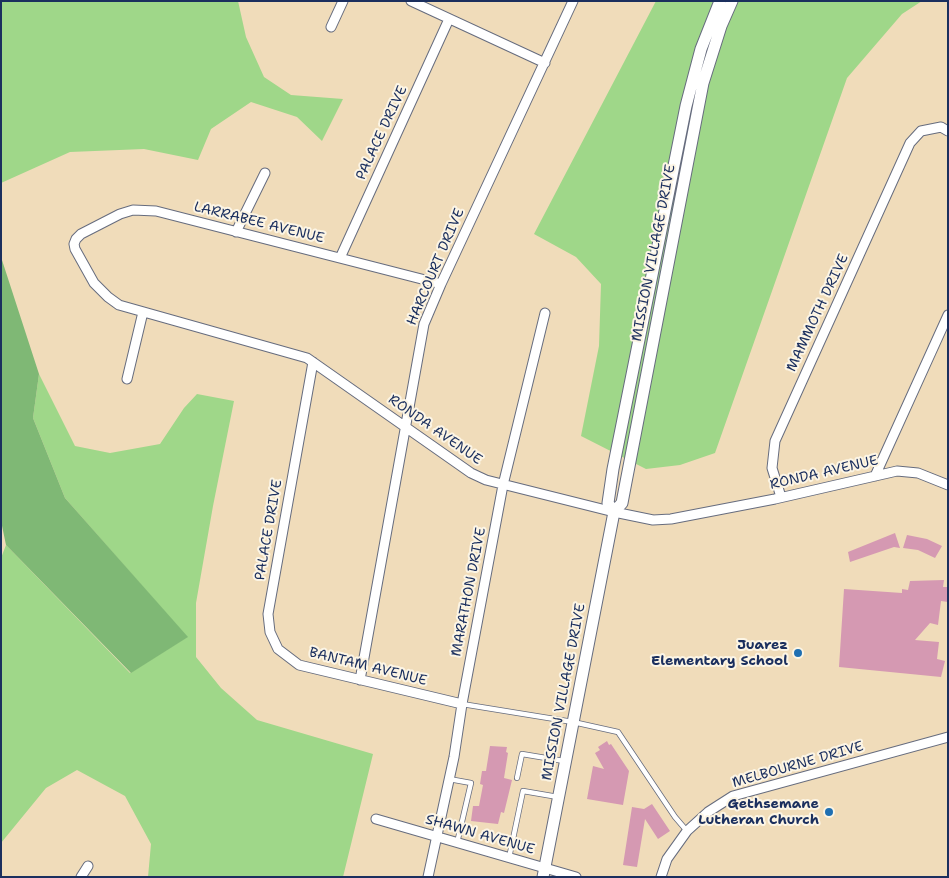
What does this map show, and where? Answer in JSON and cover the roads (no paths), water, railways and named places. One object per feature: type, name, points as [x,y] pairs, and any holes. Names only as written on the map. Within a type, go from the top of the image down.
[{"type":"main road","name":"MISSION VILLAGE DRIVE","points":[[614,512],[608,503],[613,469],[686,106],[702,49],[720,1]]},
{"type":"main road","name":"MISSION VILLAGE DRIVE","points":[[544,872],[614,512],[622,503],[703,83],[718,34],[732,1]]},
{"type":"street","points":[[330,27],[343,1]]},
{"type":"street","points":[[411,1],[545,63]]},
{"type":"street","name":"HARCOURT DRIVE","points":[[360,680],[424,324],[573,1]]},
{"type":"street","name":"PALACE DRIVE","points":[[340,258],[449,19]]},
{"type":"street","name":"MAMMOTH DRIVE","points":[[781,498],[772,468],[775,441],[910,143],[921,131],[940,127],[948,131]]},
{"type":"street","points":[[236,232],[265,173]]},
{"type":"street","name":"LARRABEE AVENUE","points":[[76,238],[120,214],[133,210],[156,211],[441,284]]},
{"type":"street","name":"RONDA AVENUE","points":[[76,238],[75,249],[94,283],[108,298],[119,305],[307,358],[471,474],[503,485],[653,520],[671,519],[781,498],[897,471],[918,472],[948,485]]},
{"type":"street","points":[[127,379],[143,312]]},
{"type":"street","name":"MARATHON DRIVE","points":[[428,877],[450,779],[503,485],[545,313]]},
{"type":"street","points":[[875,476],[948,314]]},
{"type":"street","name":"PALACE DRIVE","points":[[268,614],[313,362]]},
{"type":"street","name":"BANTAM AVENUE","points":[[268,614],[270,632],[278,649],[299,665],[462,704]]},
{"type":"street","name":"MELBOURNE DRIVE","points":[[661,877],[667,859],[687,830],[708,812],[733,796],[948,737]]},
{"type":"street","name":"SHAWN AVENUE","points":[[376,819],[509,858],[544,872],[576,877]]},
{"type":"street","points":[[82,877],[88,866]]},
{"type":"lane","points":[[462,704],[573,722],[618,732],[675,817],[687,830]]},
{"type":"lane","points":[[517,778],[522,754],[566,761]]},
{"type":"lane","points":[[450,779],[471,784],[457,843]]},
{"type":"lane","points":[[509,858],[523,791],[559,797]]},
{"type":"place","name":"Juarez Elementary School","points":[[798,653]]},
{"type":"place","name":"Gethsemane Lutheran Church","points":[[829,812]]}]
